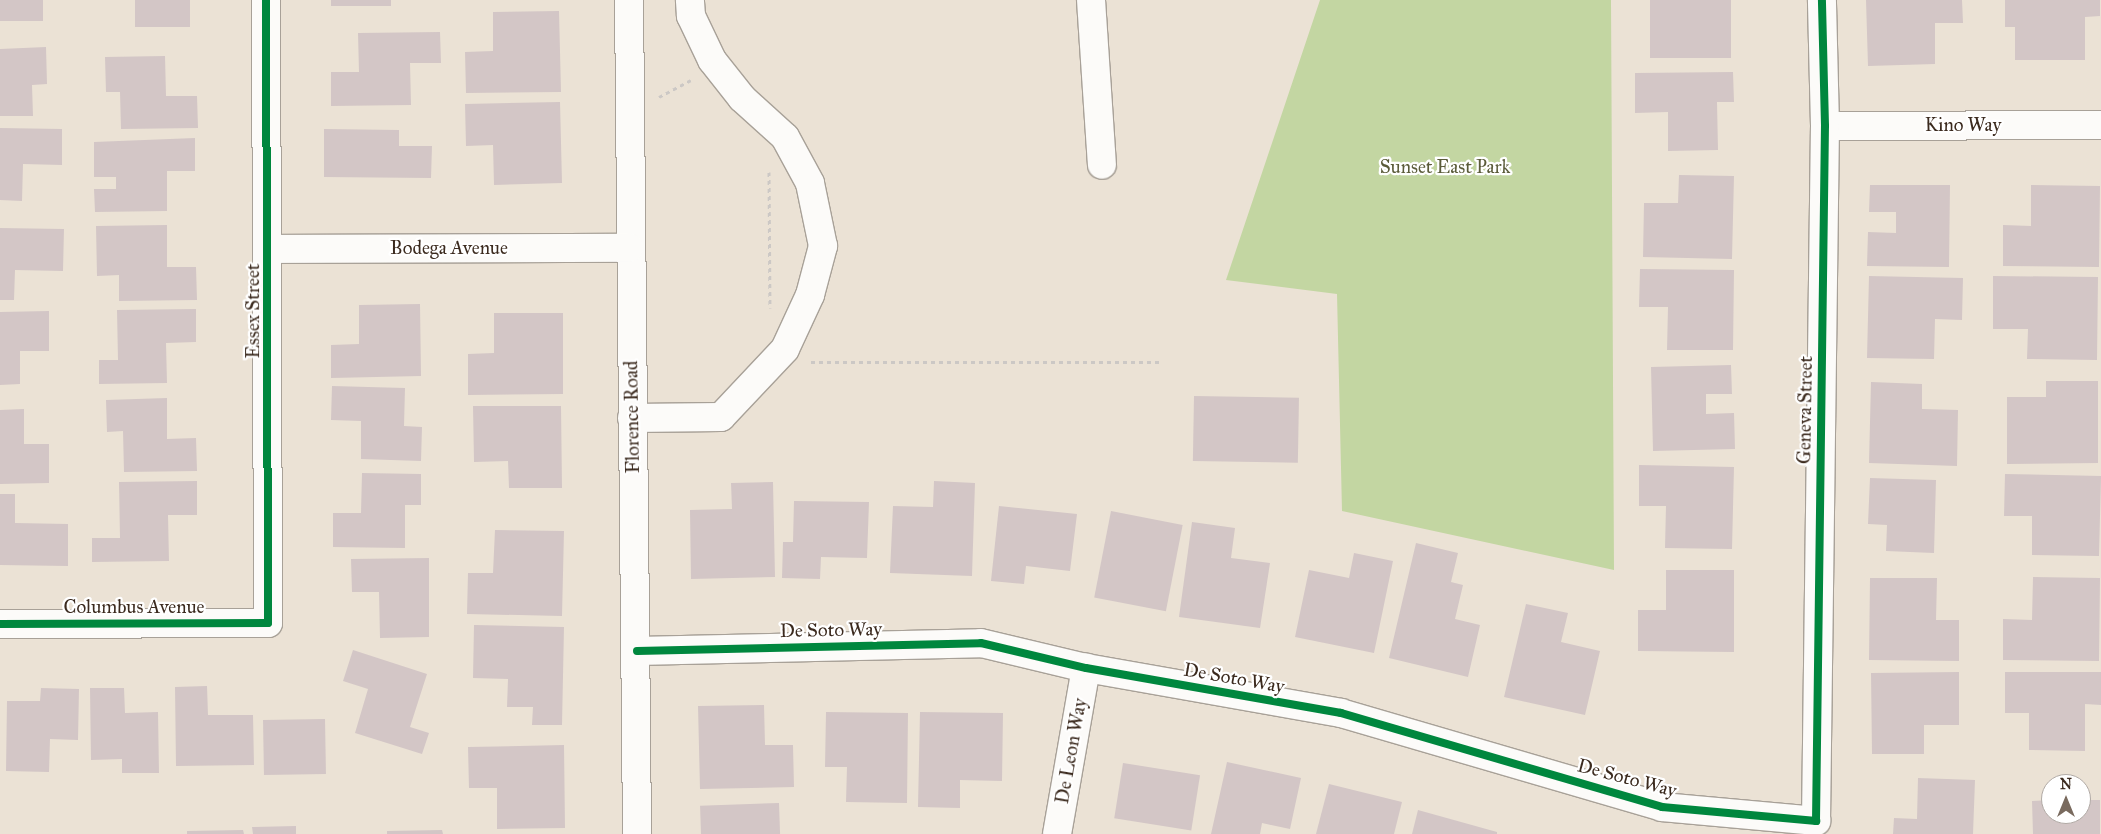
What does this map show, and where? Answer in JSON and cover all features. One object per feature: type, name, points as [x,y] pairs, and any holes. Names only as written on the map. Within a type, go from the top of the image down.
[{"type":"street","name":"Essex Street","points":[[266,0],[270,249],[268,623]]},
{"type":"street","name":"Florence Road","points":[[629,0],[629,248],[637,651],[637,834]]},
{"type":"street","points":[[632,418],[721,417],[785,349],[810,295],[823,246],[810,183],[785,137],[742,98],[712,60],[691,16],[690,0]]},
{"type":"street","points":[[1091,0],[1102,165]]},
{"type":"street","name":"Geneva Street","points":[[1816,821],[1825,126],[1822,0]]},
{"type":"street","name":"Kino Way","points":[[1825,126],[2101,125]]},
{"type":"street","name":"Bodega Avenue","points":[[270,249],[629,248]]},
{"type":"street","name":"Columbus Avenue","points":[[0,624],[268,623]]},
{"type":"street","name":"De Soto Way","points":[[637,651],[981,644],[1086,668],[1341,713],[1662,807],[1816,821]]},
{"type":"street","name":"De Leon Way","points":[[1057,834],[1086,668]]},
{"type":"path","points":[[657,98],[696,77]]},
{"type":"path","points":[[769,166],[770,311]]},
{"type":"path","points":[[811,362],[1162,362]]},
{"type":"green space","name":"Sunset East Park","points":[[1320,0],[1611,0],[1614,570],[1342,511],[1337,294],[1226,280]]},
{"type":"building","points":[[0,0],[43,0],[43,21],[0,21]]},
{"type":"building","points":[[135,0],[190,0],[190,27],[135,27]]},
{"type":"building","points":[[331,0],[391,0],[391,6],[331,6]]},
{"type":"building","points":[[1650,0],[1731,0],[1731,58],[1650,58]]},
{"type":"building","points":[[1866,0],[1962,0],[1963,23],[1935,23],[1935,64],[1868,66]]},
{"type":"building","points":[[2005,0],[2100,0],[2100,16],[2085,17],[2085,60],[2015,60],[2015,27],[2005,27]]},
{"type":"building","points":[[559,11],[561,92],[466,93],[465,52],[493,51],[493,12]]},
{"type":"building","points":[[440,32],[441,63],[410,63],[411,105],[331,106],[331,72],[359,72],[358,33]]},
{"type":"building","points":[[46,47],[47,84],[32,85],[33,116],[0,116],[0,49]]},
{"type":"building","points":[[165,56],[166,96],[197,96],[198,128],[121,129],[120,92],[106,92],[105,57]]},
{"type":"building","points":[[1733,72],[1734,102],[1717,102],[1718,150],[1668,151],[1668,112],[1635,113],[1635,73]]},
{"type":"building","points":[[560,102],[562,183],[494,185],[493,145],[466,146],[465,104]]},
{"type":"building","points":[[0,128],[62,129],[62,165],[23,164],[22,201],[0,200]]},
{"type":"building","points":[[324,129],[399,130],[399,146],[432,146],[431,178],[324,177]]},
{"type":"building","points":[[195,138],[195,171],[167,171],[167,211],[95,212],[94,189],[116,189],[116,177],[94,177],[94,142]]},
{"type":"building","points":[[1679,175],[1734,176],[1732,259],[1643,257],[1644,203],[1678,203]]},
{"type":"building","points":[[1870,185],[1950,185],[1949,267],[1867,266],[1868,232],[1896,233],[1896,212],[1869,212]]},
{"type":"building","points":[[2031,185],[2100,186],[2099,267],[2003,266],[2003,225],[2031,226]]},
{"type":"building","points":[[167,225],[167,267],[196,267],[197,300],[119,301],[119,275],[97,276],[96,226]]},
{"type":"building","points":[[0,228],[64,229],[63,271],[15,270],[14,300],[0,300]]},
{"type":"building","points":[[1640,269],[1734,270],[1733,350],[1667,350],[1668,307],[1639,307]]},
{"type":"building","points":[[1869,276],[1963,278],[1962,320],[1935,319],[1934,359],[1867,358]]},
{"type":"building","points":[[1993,276],[2098,277],[2097,360],[2027,359],[2028,329],[1993,329]]},
{"type":"building","points":[[420,304],[421,376],[331,378],[331,345],[359,344],[359,305]]},
{"type":"building","points":[[196,309],[196,342],[166,343],[167,383],[99,384],[99,360],[118,360],[117,310]]},
{"type":"building","points":[[49,311],[49,351],[20,351],[20,384],[0,385],[0,312]]},
{"type":"building","points":[[494,313],[563,313],[563,394],[468,395],[468,354],[494,353]]},
{"type":"building","points":[[1731,365],[1732,394],[1706,394],[1706,414],[1734,413],[1735,449],[1653,451],[1651,367]]},
{"type":"building","points":[[2046,381],[2098,381],[2098,463],[2007,464],[2007,397],[2046,397]]},
{"type":"building","points":[[1871,382],[1922,384],[1922,409],[1958,410],[1957,466],[1869,463]]},
{"type":"building","points":[[332,386],[405,388],[404,426],[422,427],[421,461],[361,459],[361,421],[331,420]]},
{"type":"building","points":[[1194,396],[1299,398],[1298,463],[1193,461]]},
{"type":"building","points":[[167,398],[167,439],[196,438],[197,471],[124,472],[123,431],[107,432],[106,400]]},
{"type":"building","points":[[473,406],[561,406],[562,488],[509,488],[508,461],[474,462]]},
{"type":"building","points":[[24,409],[24,444],[49,444],[49,483],[0,484],[0,410]]},
{"type":"building","points":[[1639,465],[1734,467],[1732,549],[1665,548],[1666,506],[1639,506]]},
{"type":"building","points":[[362,473],[421,474],[421,505],[405,505],[405,548],[333,547],[333,513],[361,513]]},
{"type":"building","points":[[2005,474],[2101,476],[2099,556],[2032,555],[2032,516],[2004,516]]},
{"type":"building","points":[[1870,478],[1936,480],[1934,553],[1886,551],[1887,525],[1868,524]]},
{"type":"building","points":[[197,481],[197,515],[168,515],[169,561],[92,562],[92,538],[120,538],[119,482]]},
{"type":"building","points":[[934,481],[975,483],[972,576],[890,573],[893,506],[933,507]]},
{"type":"building","points":[[773,482],[775,577],[691,579],[690,510],[732,509],[731,483]]},
{"type":"building","points":[[0,494],[15,494],[15,523],[68,524],[68,566],[0,565]]},
{"type":"building","points":[[794,501],[869,502],[867,558],[821,557],[820,579],[782,578],[783,542],[793,542]]},
{"type":"building","points":[[999,506],[1077,514],[1070,571],[1026,566],[1024,584],[991,581]]},
{"type":"building","points":[[1111,511],[1183,525],[1166,611],[1094,597]]},
{"type":"building","points":[[1192,522],[1235,528],[1231,558],[1270,563],[1260,628],[1179,617]]},
{"type":"building","points":[[495,530],[564,531],[562,616],[467,614],[468,573],[493,573]]},
{"type":"building","points":[[1416,543],[1458,553],[1451,582],[1463,585],[1455,619],[1480,625],[1468,677],[1389,658]]},
{"type":"building","points":[[1354,553],[1393,561],[1374,653],[1295,637],[1309,570],[1349,578]]},
{"type":"building","points":[[429,558],[429,637],[380,638],[379,592],[352,592],[351,559]]},
{"type":"building","points":[[1666,570],[1734,570],[1734,652],[1638,651],[1638,610],[1666,610]]},
{"type":"building","points":[[2033,577],[2100,578],[2099,661],[2003,660],[2003,619],[2032,620]]},
{"type":"building","points":[[1870,578],[1937,578],[1936,620],[1959,620],[1959,661],[1869,660]]},
{"type":"building","points":[[1526,604],[1568,613],[1561,642],[1600,651],[1585,715],[1504,697]]},
{"type":"building","points":[[474,625],[564,627],[562,725],[532,725],[533,707],[507,707],[508,679],[473,678]]},
{"type":"building","points":[[353,650],[427,674],[410,727],[429,733],[422,754],[355,733],[368,689],[343,681]]},
{"type":"building","points":[[1959,672],[1959,725],[1924,725],[1924,754],[1872,754],[1871,673]]},
{"type":"building","points":[[2005,672],[2101,672],[2101,705],[2085,704],[2085,751],[2029,750],[2029,713],[2005,713]]},
{"type":"building","points":[[207,686],[208,715],[253,715],[254,765],[176,766],[175,687]]},
{"type":"building","points":[[41,688],[79,689],[78,740],[50,739],[49,772],[6,771],[7,701],[40,701]]},
{"type":"building","points":[[90,688],[124,688],[125,713],[158,712],[159,773],[122,773],[122,759],[91,760]]},
{"type":"building","points":[[764,705],[765,745],[793,745],[794,787],[700,789],[698,706]]},
{"type":"building","points":[[826,712],[908,713],[907,803],[846,802],[847,767],[825,767]]},
{"type":"building","points":[[920,712],[1003,713],[1002,781],[960,780],[960,808],[918,807]]},
{"type":"building","points":[[325,719],[326,774],[264,775],[263,720]]},
{"type":"building","points":[[564,745],[565,828],[497,829],[497,788],[469,788],[468,747]]},
{"type":"building","points":[[1227,762],[1301,778],[1290,829],[1262,823],[1260,834],[1211,834]]},
{"type":"building","points":[[1123,763],[1200,775],[1191,831],[1114,818]]},
{"type":"building","points":[[1918,778],[1975,780],[1973,834],[1893,834],[1894,818],[1917,819]]},
{"type":"building","points":[[1329,784],[1402,802],[1394,834],[1316,834]]},
{"type":"building","points":[[2091,800],[2100,800],[2100,834],[2033,834],[2032,801],[2041,801],[2041,824],[2091,824]]},
{"type":"building","points":[[779,803],[780,834],[701,834],[700,806]]},
{"type":"building","points":[[1418,810],[1497,832],[1497,834],[1412,834]]},
{"type":"building","points":[[296,826],[296,834],[253,834],[252,827]]},
{"type":"building","points":[[243,830],[244,834],[187,834],[187,831]]},
{"type":"building","points":[[442,830],[443,834],[387,834],[387,831]]},
{"type":"cycle path","points":[[0,624],[268,623],[266,0]]},
{"type":"cycle path","points":[[637,651],[981,643],[1086,668],[1341,713],[1662,807],[1816,821],[1825,126],[1822,0]]}]
